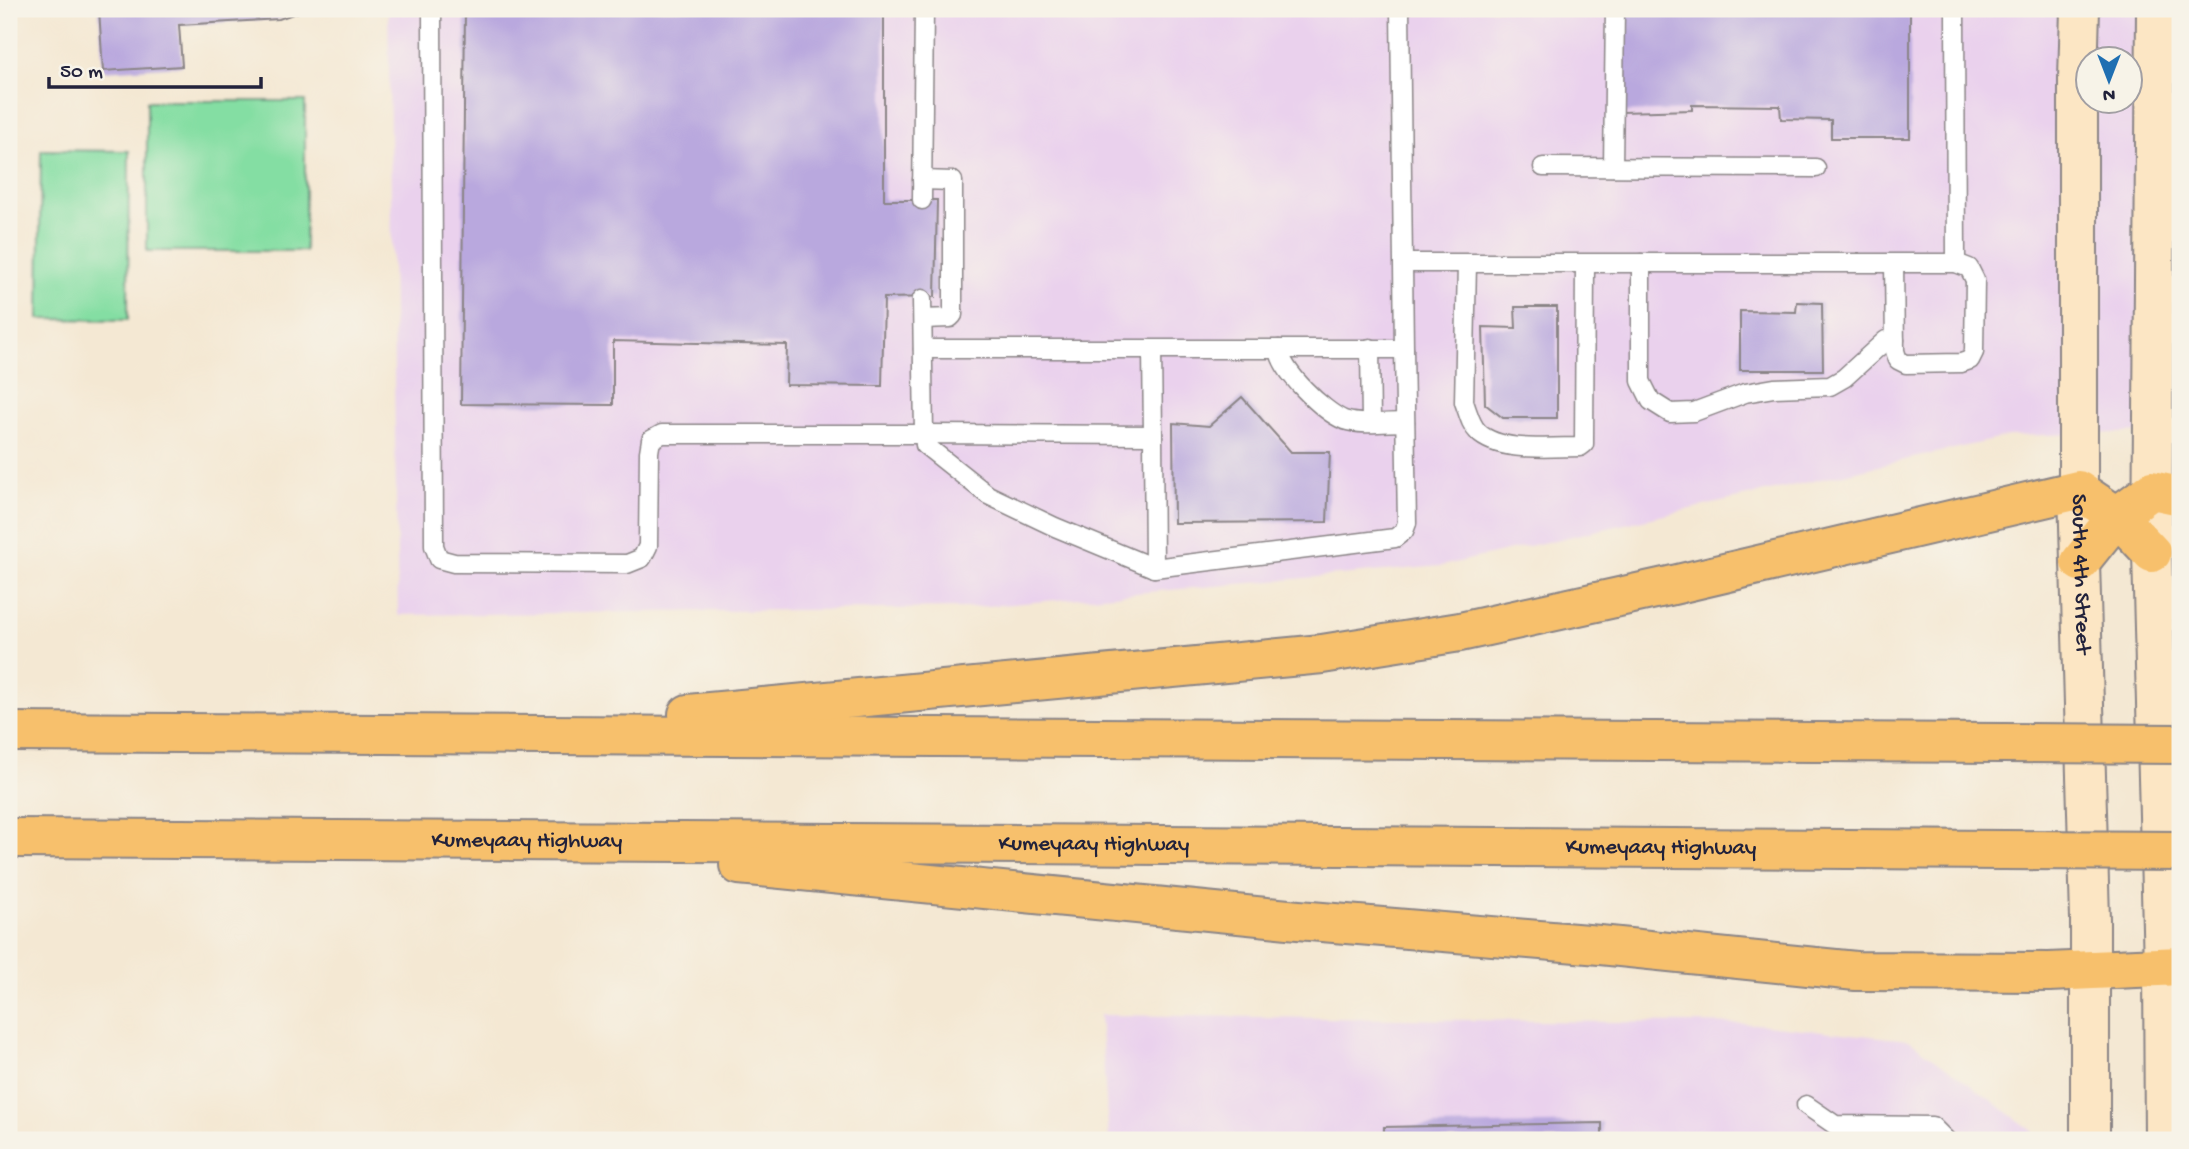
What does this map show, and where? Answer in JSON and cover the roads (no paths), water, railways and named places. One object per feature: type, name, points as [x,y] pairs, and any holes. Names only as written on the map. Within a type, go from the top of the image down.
[{"type":"highway","points":[[481,733],[1322,654],[1460,632],[2078,490],[2117,516],[2152,553]]},
{"type":"highway","points":[[2080,562],[2117,516],[2166,493]]},
{"type":"highway","points":[[9,732],[2180,744]]},
{"type":"highway","name":"Kumeyaay Highway","points":[[9,838],[2180,851]]},
{"type":"highway","points":[[638,843],[750,867],[1856,971],[2049,972],[2171,966]]},
{"type":"main road","name":"South 4th Street","points":[[2080,9],[2078,490],[2091,970],[2091,1140]]},
{"type":"main road","points":[[2156,9],[2166,493],[2152,553],[2171,966],[2164,1140]]},
{"type":"lane","points":[[432,9],[434,546],[439,559],[454,563],[627,564],[642,558],[648,546],[649,452],[651,440],[662,434],[1153,435]]},
{"type":"lane","points":[[922,200],[924,9]]},
{"type":"lane","points":[[922,299],[925,445],[988,495],[1055,527],[1154,568],[1395,538],[1404,531],[1407,523],[1399,9]]},
{"type":"lane","points":[[1614,167],[1615,9]]},
{"type":"lane","points":[[1955,9],[1956,262]]},
{"type":"lane","points":[[1543,167],[1815,167]]},
{"type":"lane","points":[[922,180],[953,181],[954,267],[953,314],[950,318],[923,319]]},
{"type":"lane","points":[[1404,263],[1956,262],[1969,268],[1975,280],[1975,352],[1970,360],[1961,363],[1906,364],[1898,360],[1895,352],[1894,263]]},
{"type":"lane","points":[[1641,263],[1641,381],[1651,401],[1670,413],[1694,412],[1745,393],[1774,387],[1830,386],[1844,378],[1886,340],[1895,340]]},
{"type":"lane","points":[[1467,264],[1464,402],[1478,432],[1492,442],[1522,446],[1584,444],[1585,264]]},
{"type":"lane","points":[[1370,348],[1371,422]]},
{"type":"lane","points":[[923,349],[1404,349]]},
{"type":"lane","points":[[1279,349],[1283,364],[1330,412],[1345,420],[1405,422]]},
{"type":"lane","points":[[1152,350],[1154,568]]},
{"type":"lane","points":[[1806,1105],[1835,1125],[1932,1126],[1946,1140]]}]
